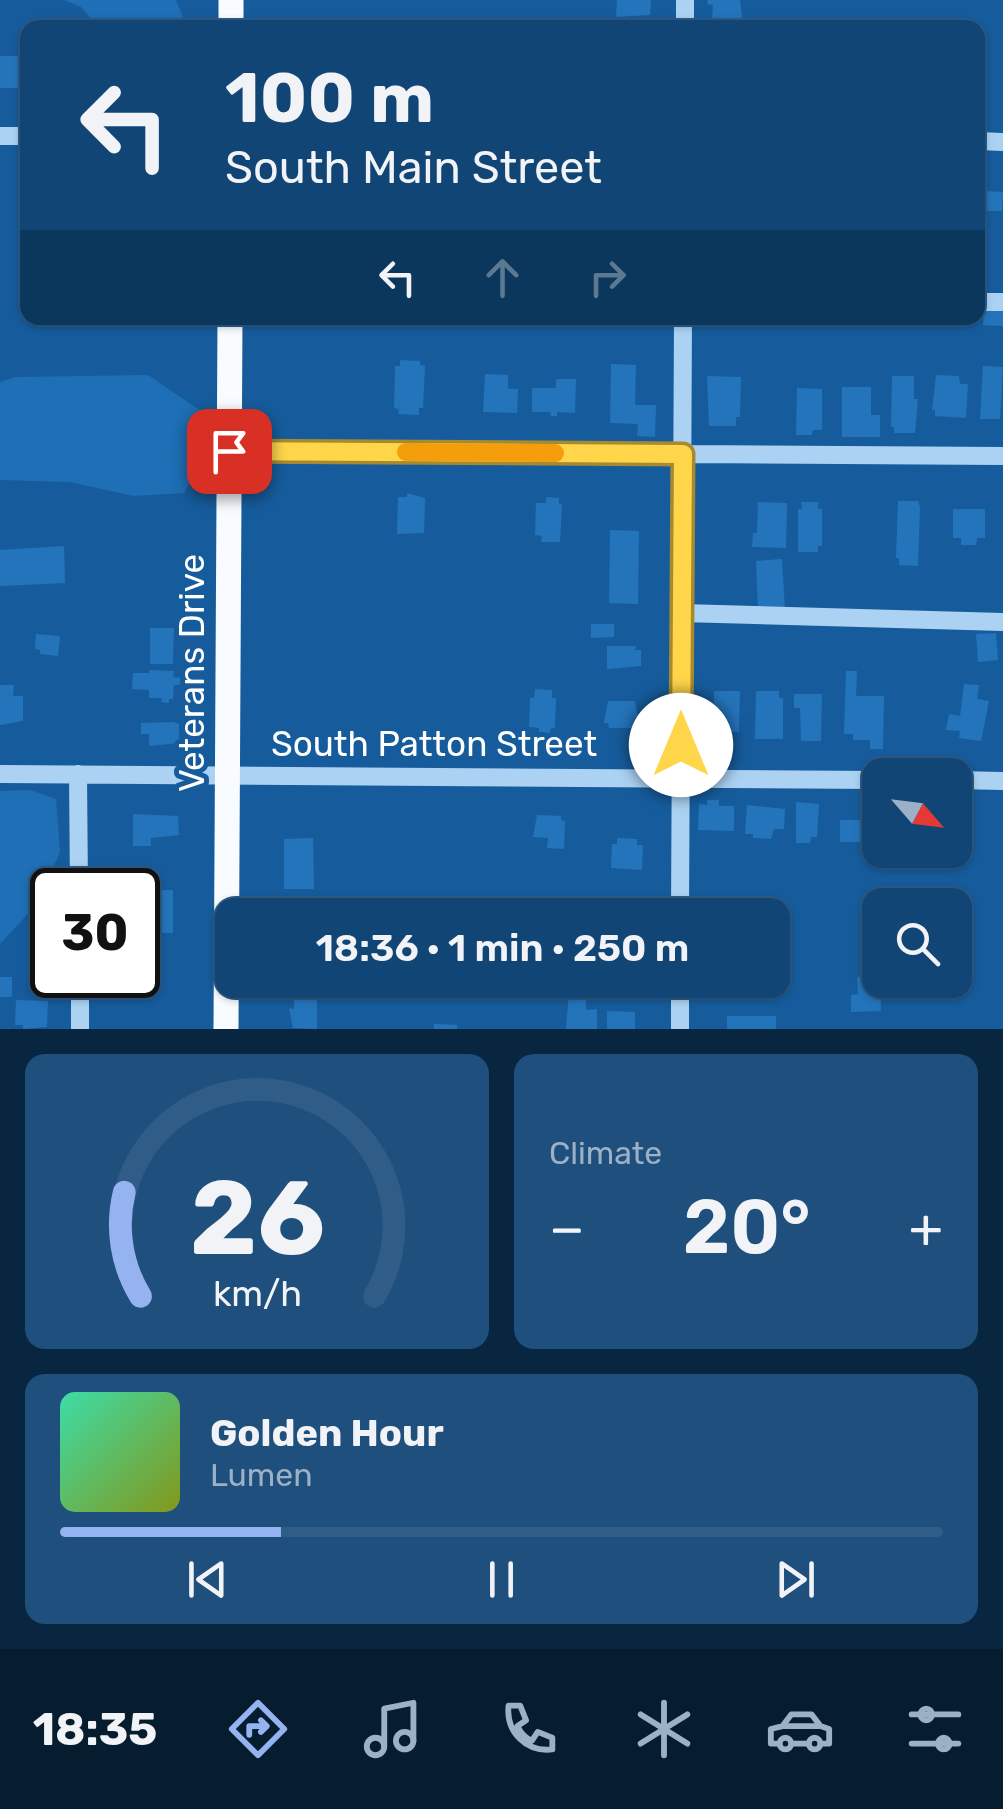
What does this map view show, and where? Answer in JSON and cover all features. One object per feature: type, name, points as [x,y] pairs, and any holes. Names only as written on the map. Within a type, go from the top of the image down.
[{"type":"main road","name":"Veterans Drive","points":[[226,1029],[230,325]]},
{"type":"street","points":[[680,898],[683,325]]},
{"type":"street","points":[[229,451],[1003,456]]},
{"type":"street","points":[[682,613],[1003,622]]},
{"type":"street","name":"South Patton Street","points":[[0,774],[862,780]]},
{"type":"street","points":[[78,774],[79,868]]},
{"type":"street","points":[[972,780],[1003,781]]},
{"type":"street","points":[[80,998],[80,1029]]},
{"type":"street","points":[[680,998],[680,1029]]},
{"type":"shaded area","points":[[64,0],[176,0],[183,17],[92,20],[81,7]]},
{"type":"shaded area","points":[[148,375],[207,415],[204,457],[184,493],[133,496],[70,482],[0,480],[0,382],[16,377]]},
{"type":"shaded area","points":[[30,790],[56,799],[60,852],[53,868],[30,868],[30,912],[0,944],[0,791]]},
{"type":"building","points":[[617,0],[651,0],[650,15],[616,17]]},
{"type":"building","points":[[708,0],[740,0],[742,20],[712,20],[713,5],[707,4]]},
{"type":"building","points":[[0,56],[20,56],[20,88],[0,88]]},
{"type":"building","points":[[987,191],[1003,192],[1002,211],[986,211]]},
{"type":"building","points":[[985,307],[1003,308],[1003,326],[983,325]]},
{"type":"building","points":[[400,360],[420,361],[425,366],[423,408],[419,408],[419,415],[398,414],[399,409],[394,408],[395,366],[400,366]]},
{"type":"building","points":[[611,364],[636,365],[635,405],[656,405],[655,437],[637,436],[638,424],[610,423]]},
{"type":"building","points":[[983,366],[1003,367],[1000,419],[980,419]]},
{"type":"building","points":[[485,374],[508,375],[508,389],[518,389],[517,413],[483,412]]},
{"type":"building","points":[[936,375],[959,376],[960,384],[968,384],[966,418],[935,416],[932,410]]},
{"type":"building","points":[[707,376],[741,377],[740,417],[736,417],[736,426],[709,426]]},
{"type":"building","points":[[892,376],[914,376],[914,399],[918,399],[915,433],[894,433],[891,427]]},
{"type":"building","points":[[556,379],[576,379],[575,413],[557,412],[557,416],[551,416],[550,412],[532,412],[532,388],[556,388]]},
{"type":"building","points":[[842,387],[871,387],[871,415],[880,415],[880,437],[842,437]]},
{"type":"building","points":[[797,388],[822,389],[822,430],[813,430],[812,435],[796,435]]},
{"type":"building","points":[[407,493],[425,498],[424,533],[397,534],[398,497],[407,497]]},
{"type":"building","points":[[546,497],[559,498],[562,504],[560,542],[541,542],[542,536],[535,535],[536,503],[546,503]]},
{"type":"building","points":[[898,501],[918,501],[920,507],[918,566],[899,565],[896,558]]},
{"type":"building","points":[[758,502],[787,503],[786,548],[752,547],[753,533],[757,533]]},
{"type":"building","points":[[801,502],[818,502],[818,509],[822,509],[822,546],[818,546],[818,552],[798,552]]},
{"type":"building","points":[[953,509],[985,509],[985,538],[977,538],[976,545],[961,545],[961,538],[953,538]]},
{"type":"building","points":[[610,530],[639,531],[638,604],[609,603]]},
{"type":"building","points":[[64,546],[65,583],[0,586],[0,550]]},
{"type":"building","points":[[782,559],[785,610],[758,611],[756,561]]},
{"type":"building","points":[[591,624],[614,624],[614,637],[591,638]]},
{"type":"building","points":[[150,628],[174,628],[173,664],[150,664]]},
{"type":"building","points":[[996,633],[998,660],[978,662],[976,634]]},
{"type":"building","points":[[36,634],[60,636],[58,656],[40,654],[35,649]]},
{"type":"building","points":[[607,646],[636,646],[635,650],[641,650],[641,666],[607,669]]},
{"type":"building","points":[[174,671],[173,677],[181,678],[180,685],[174,685],[169,703],[161,702],[162,698],[149,698],[149,690],[132,689],[133,673]]},
{"type":"building","points":[[846,671],[857,671],[856,696],[884,696],[883,749],[870,749],[870,740],[853,740],[853,734],[844,734]]},
{"type":"building","points":[[964,684],[979,685],[977,699],[989,701],[981,741],[959,738],[960,731],[946,730],[949,714],[960,716]]},
{"type":"building","points":[[0,685],[14,685],[13,696],[23,696],[23,721],[0,725]]},
{"type":"building","points":[[535,689],[552,690],[552,698],[556,698],[555,728],[550,733],[539,733],[539,728],[529,727],[530,698],[534,698]]},
{"type":"building","points":[[714,691],[740,691],[739,732],[713,732]]},
{"type":"building","points":[[756,691],[779,691],[779,698],[783,698],[783,739],[755,739]]},
{"type":"building","points":[[794,694],[822,694],[821,741],[801,741],[800,708],[794,708]]},
{"type":"building","points":[[608,701],[635,701],[635,728],[609,728],[604,723]]},
{"type":"building","points":[[141,723],[179,724],[179,743],[149,746],[149,734],[141,734]]},
{"type":"building","points":[[707,800],[719,800],[719,806],[734,806],[734,831],[698,830],[699,804],[707,805]]},
{"type":"building","points":[[796,802],[819,804],[817,837],[811,837],[810,843],[796,843]]},
{"type":"building","points":[[747,805],[785,809],[784,829],[774,829],[771,839],[745,834]]},
{"type":"building","points":[[133,814],[178,816],[179,835],[151,838],[151,846],[133,846]]},
{"type":"building","points":[[537,815],[561,816],[565,821],[564,849],[547,848],[548,838],[533,837]]},
{"type":"building","points":[[840,820],[862,820],[862,842],[840,842]]},
{"type":"building","points":[[313,838],[314,889],[284,889],[284,839]]},
{"type":"building","points":[[617,838],[637,839],[637,845],[643,845],[642,870],[611,868],[612,844],[617,844]]},
{"type":"building","points":[[160,890],[173,890],[173,933],[160,933]]},
{"type":"building","points":[[0,977],[12,977],[12,997],[0,997]]},
{"type":"building","points":[[857,977],[862,977],[862,998],[881,998],[881,1011],[851,1012],[851,995],[858,994]]},
{"type":"building","points":[[294,998],[317,998],[317,1029],[293,1028],[289,1008],[294,1009]]},
{"type":"building","points":[[569,998],[586,998],[586,1010],[597,1009],[597,1029],[566,1029]]},
{"type":"building","points":[[16,1000],[48,1001],[47,1027],[23,1029],[23,1025],[15,1025]]},
{"type":"building","points":[[607,1011],[635,1012],[635,1029],[607,1029]]},
{"type":"building","points":[[727,1016],[776,1016],[776,1029],[727,1029]]},
{"type":"building","points":[[434,1024],[457,1025],[457,1029],[434,1029]]},
{"type":"slow traffic","points":[[406,452],[555,453]]},
{"type":"route","points":[[229,451],[683,454],[681,745]]}]
